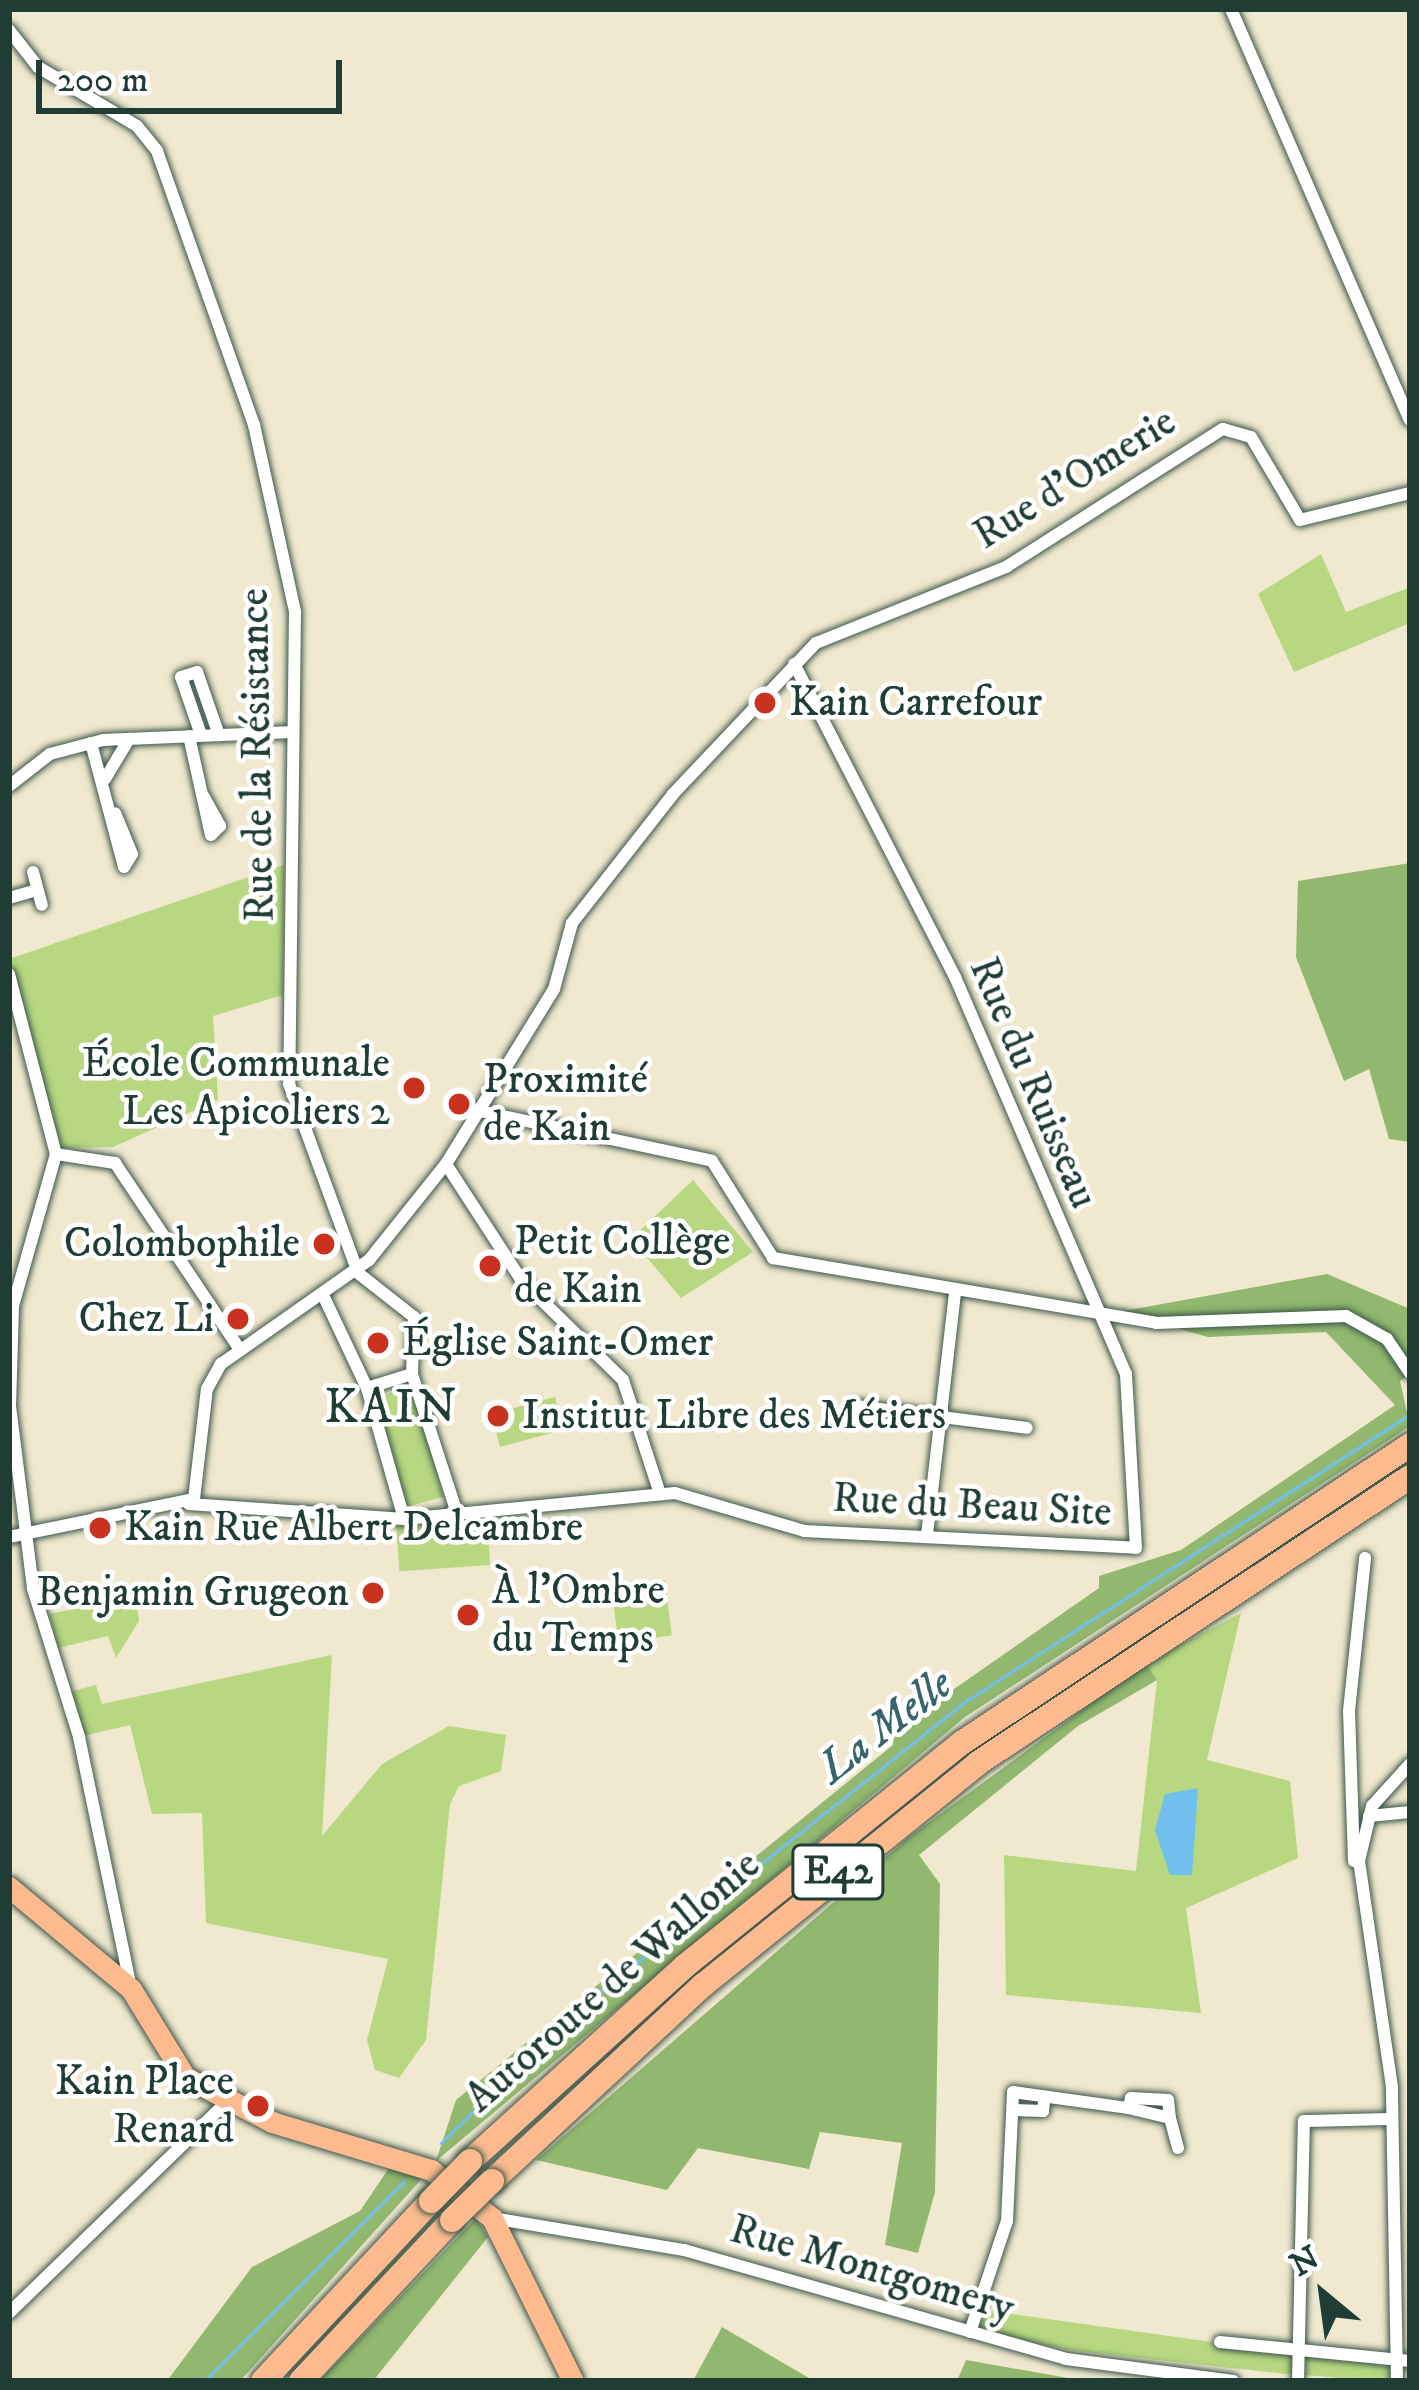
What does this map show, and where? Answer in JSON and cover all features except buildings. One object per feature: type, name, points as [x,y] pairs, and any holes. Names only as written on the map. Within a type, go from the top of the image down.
[{"type":"highway","name":"Autoroute de Wallonie","points":[[263,2381],[470,2161],[685,1966],[963,1742],[1410,1445]]},
{"type":"highway","name":"Autoroute de Wallonie","points":[[301,2381],[452,2220],[702,1986],[978,1763],[1410,1477]]},
{"type":"main road","points":[[9,1887],[131,1989],[170,2065],[226,2103],[431,2170],[492,2218],[573,2381]]},
{"type":"street","points":[[1232,9],[1410,420]]},
{"type":"street","name":"Rue de la Résistance","points":[[9,30],[54,80],[137,126],[164,165],[239,375],[288,572],[293,732],[289,1084],[358,1273]]},
{"type":"street","name":"Rue d'Omerie","points":[[794,664],[864,615],[1006,567],[1223,429],[1251,437],[1300,520],[1410,493]]},
{"type":"street","points":[[189,1504],[207,1389],[237,1345],[358,1273],[446,1164],[554,988],[572,923],[794,664]]},
{"type":"street","name":"Rue du Ruisseau","points":[[794,664],[955,977],[1093,1316],[1126,1373],[1136,1548]]},
{"type":"street","points":[[203,795],[181,677],[196,672],[219,735]]},
{"type":"street","points":[[9,786],[64,748],[91,742],[293,732]]},
{"type":"street","points":[[105,779],[128,739]]},
{"type":"street","points":[[91,742],[115,813]]},
{"type":"street","points":[[33,872],[42,905]]},
{"type":"street","points":[[9,898],[38,890]]},
{"type":"street","points":[[9,974],[56,1154],[13,1306],[27,1532],[131,1989]]},
{"type":"street","points":[[476,1110],[712,1161],[768,1256],[955,1293],[1156,1323],[1298,1311],[1346,1316],[1387,1340],[1410,1373]]},
{"type":"street","points":[[56,1154],[116,1163],[237,1345]]},
{"type":"street","points":[[446,1164],[523,1281],[623,1380],[660,1494]]},
{"type":"street","points":[[358,1273],[414,1317],[413,1370],[457,1513]]},
{"type":"street","points":[[927,1535],[935,1417],[955,1293]]},
{"type":"street","points":[[323,1295],[367,1388],[404,1519]]},
{"type":"street","points":[[367,1388],[413,1370]]},
{"type":"street","points":[[856,1406],[1027,1428]]},
{"type":"street","name":"Rue du Beau Site","points":[[9,1537],[189,1504],[404,1519],[660,1494],[805,1531],[1136,1548]]},
{"type":"street","points":[[1365,1558],[1350,1801],[1402,2230],[1404,2360],[1396,2381]]},
{"type":"street","points":[[1359,1872],[1371,1811],[1410,1764]]},
{"type":"street","points":[[1350,1801],[1371,1811],[1410,1812]]},
{"type":"street","points":[[970,2332],[1006,2221],[1013,2092],[1043,2093],[1044,2102],[1130,2108],[1131,2098],[1168,2100],[1178,2149]]},
{"type":"street","points":[[9,2313],[226,2103]]},
{"type":"street","points":[[1298,2381],[1303,2349],[1304,2120],[1392,2119]]},
{"type":"street","name":"Rue Montgomery","points":[[492,2218],[705,2255],[970,2332],[1143,2376],[1234,2381]]},
{"type":"street","points":[[1220,2342],[1404,2360]]},
{"type":"green space","points":[[1321,554],[1346,612],[1408,588],[1410,623],[1294,672],[1258,594]]},
{"type":"green space","points":[[1410,863],[1410,1142],[1389,1139],[1369,1069],[1344,1081],[1296,957],[1298,881]]},
{"type":"green space","points":[[284,865],[283,995],[213,1016],[218,1100],[113,1147],[61,1148],[9,959]]},
{"type":"green space","points":[[693,1180],[753,1252],[681,1298],[631,1239]]},
{"type":"green space","points":[[1327,1274],[1410,1309],[1410,1374],[1400,1381],[1410,1426],[965,1717],[436,2161],[456,2100],[893,1745],[895,1730],[1099,1588],[1099,1576],[1181,1550],[1395,1405],[1326,1332],[1208,1337],[1118,1312]]},
{"type":"green space","points":[[412,1387],[443,1497],[407,1507],[375,1397]]},
{"type":"green space","points":[[555,1397],[564,1430],[500,1447],[491,1414]]},
{"type":"green space","points":[[487,1520],[490,1565],[399,1571],[396,1526]]},
{"type":"green space","points":[[665,1580],[672,1636],[618,1642],[611,1587]]},
{"type":"green space","points":[[136,1597],[139,1621],[116,1658],[108,1636],[58,1648],[49,1614]]},
{"type":"green space","points":[[1241,1613],[1207,1760],[1290,1781],[1298,1858],[1186,1908],[1201,2013],[1006,1995],[1004,1855],[1136,1871],[1157,1680],[1146,1663]]},
{"type":"green space","points":[[332,1655],[322,1836],[382,1764],[449,1726],[506,1735],[501,1771],[459,1786],[450,1804],[426,2040],[399,2078],[375,2070],[367,2040],[388,1959],[206,1923],[202,1813],[152,1814],[130,1725],[79,1737],[65,1693],[96,1685],[102,1704]]},
{"type":"green space","points":[[1146,1663],[1157,1680],[1078,1726],[919,1855],[940,1884],[935,2192],[918,2253],[885,2245],[902,2143],[820,2132],[809,2169],[698,2148],[667,2190],[536,2160],[909,1837]]},
{"type":"green space","points":[[395,2159],[426,2174],[240,2381],[167,2381],[252,2267],[360,2211]]},
{"type":"green space","points":[[476,2218],[488,2237],[373,2381],[319,2381]]},
{"type":"green space","points":[[985,2310],[1296,2354],[1294,2375],[1069,2350],[979,2330]]},
{"type":"green space","points":[[722,2327],[809,2378],[693,2381]]},
{"type":"green space","points":[[1307,2354],[1391,2361],[1389,2381],[1305,2375]]},
{"type":"green space","points":[[966,2360],[1085,2381],[957,2381]]},
{"type":"water","points":[[1198,1788],[1192,1875],[1170,1875],[1155,1830],[1165,1794]]},
{"type":"waterway","name":"La Melle","points":[[441,2143],[570,2016],[963,1703],[1410,1414]]},
{"type":"waterway","name":"La Melle","points":[[204,2381],[404,2181]]},
{"type":"place","name":"Kain Carrefour","points":[[765,703]]},
{"type":"place","name":"École Communale Les Apicoliers 2","points":[[414,1088]]},
{"type":"place","name":"Proximité de Kain","points":[[459,1104]]},
{"type":"place","name":"Colombophile","points":[[324,1244]]},
{"type":"place","name":"Petit Collège de Kain","points":[[490,1266]]},
{"type":"place","name":"Chez Li","points":[[238,1319]]},
{"type":"place","name":"Église Saint-Omer","points":[[378,1343]]},
{"type":"place","name":"Institut Libre des Métiers","points":[[498,1416]]},
{"type":"place","name":"Kain Rue Albert Delcambre","points":[[100,1528]]},
{"type":"place","name":"Benjamin Grugeon","points":[[373,1593]]},
{"type":"place","name":"À l'Ombre du Temps","points":[[468,1615]]},
{"type":"place","name":"Kain Place Renard","points":[[258,2106]]},
{"type":"district","name":"KAIN","points":[[392,1409]]}]
